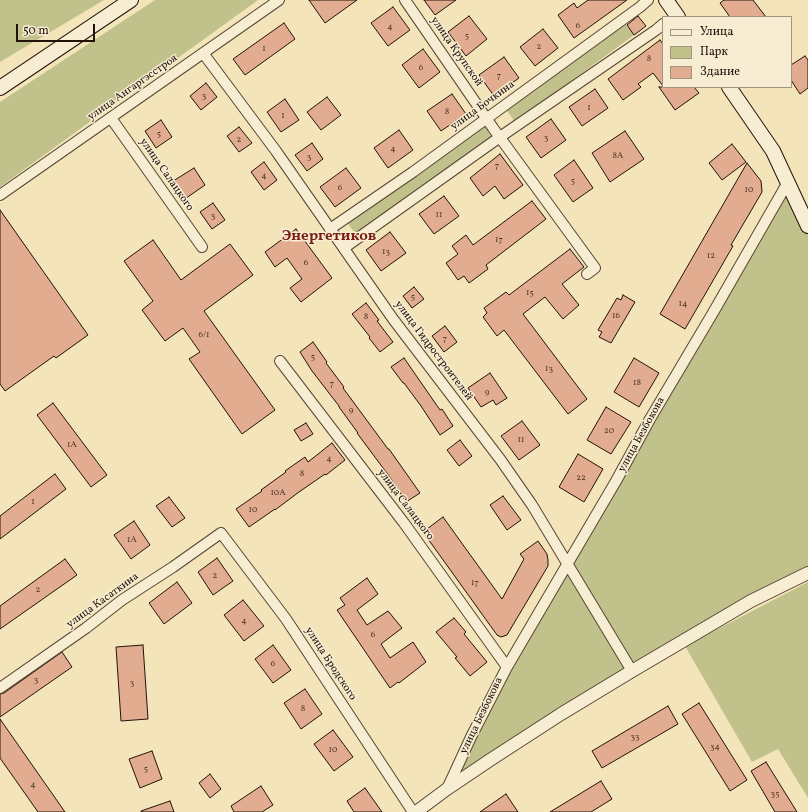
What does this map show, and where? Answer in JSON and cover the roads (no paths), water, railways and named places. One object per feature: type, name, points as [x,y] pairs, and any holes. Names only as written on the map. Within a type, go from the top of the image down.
[{"type":"main road","points":[[0,88],[131,0]]},
{"type":"main road","points":[[666,0],[675,16]]},
{"type":"main road","points":[[730,88],[773,151],[808,226]]},
{"type":"street","name":"улица Ангаргэсстроя","points":[[0,195],[279,0]]},
{"type":"street","name":"улица Крупской","points":[[405,0],[500,137],[595,268],[587,274]]},
{"type":"street","name":"улица Бочкина","points":[[330,229],[413,172],[648,0]]},
{"type":"street","points":[[344,248],[500,137],[662,25]]},
{"type":"street","name":"улица Гидростроителей","points":[[203,54],[276,151],[392,319],[500,459],[532,505],[632,671]]},
{"type":"street","name":"улица Салацкого","points":[[111,118],[202,247]]},
{"type":"street","name":"улица Безбокова","points":[[447,788],[507,666],[613,488],[650,419],[788,182]]},
{"type":"street","name":"улица Салацкого","points":[[280,360],[404,523],[507,666]]},
{"type":"street","name":"улица Касаткина","points":[[0,688],[86,628],[122,600],[173,567],[221,533]]},
{"type":"street","name":"улица Бродского","points":[[221,533],[286,619],[414,812]]},
{"type":"street","name":"улица Безбокова","points":[[414,812],[447,788],[561,714],[751,601],[808,573]]},
{"type":"district","name":"Энергетиков","points":[[329,237]]}]
